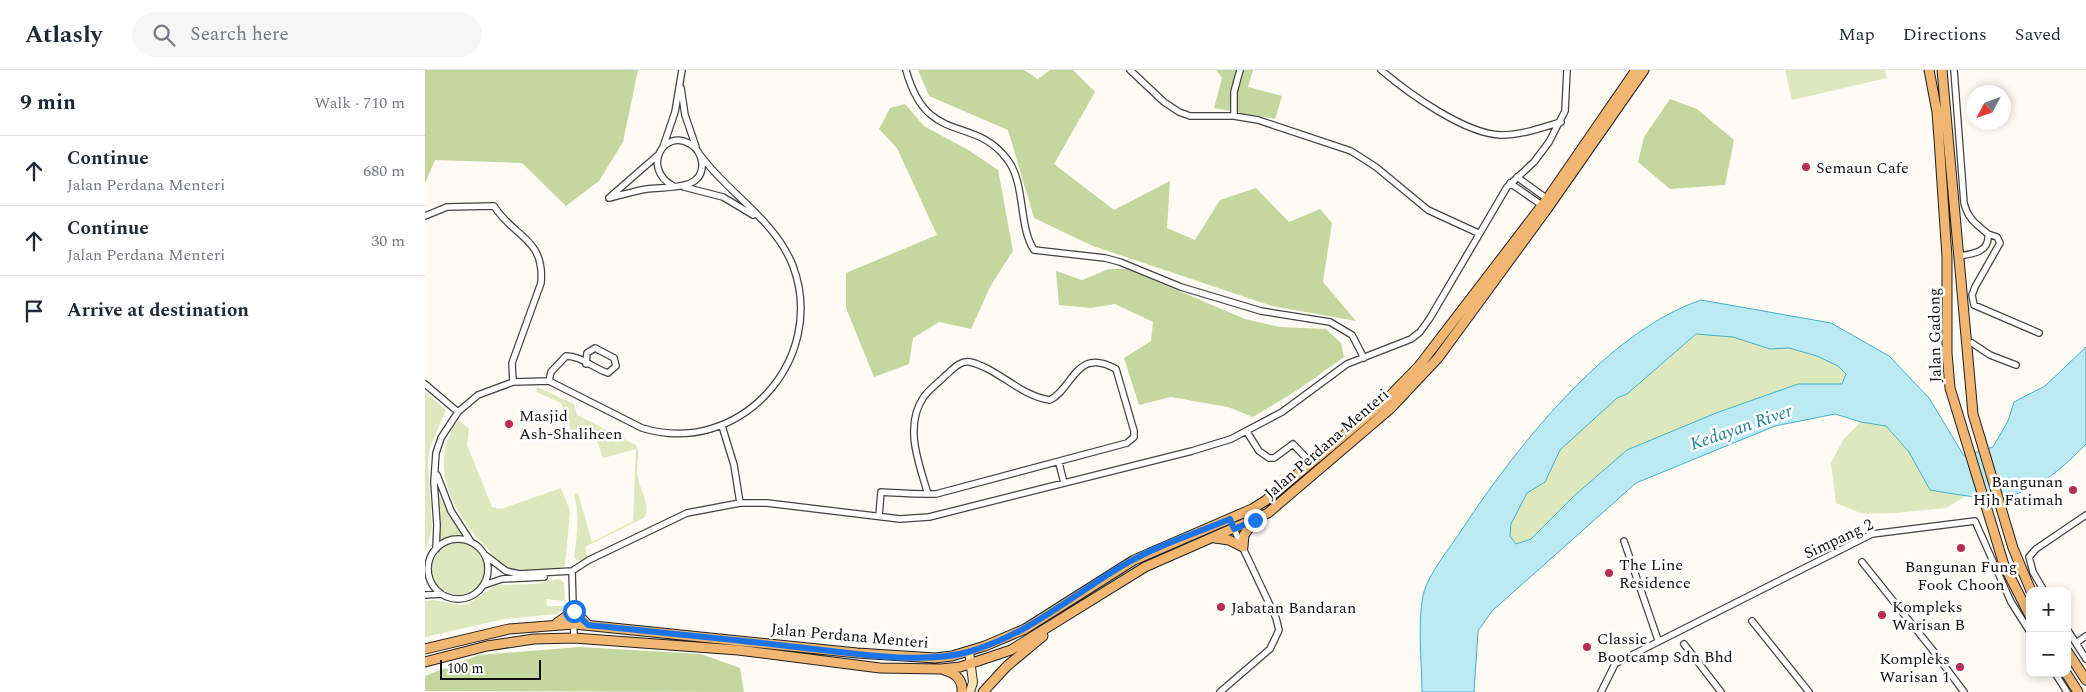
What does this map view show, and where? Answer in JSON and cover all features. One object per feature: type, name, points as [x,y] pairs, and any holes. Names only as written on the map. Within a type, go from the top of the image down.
[{"type":"main road","name":"Jalan Perdana Menteri","points":[[425,649],[501,631],[574,624],[857,654],[935,658],[969,652],[1014,635],[1036,624],[1134,560],[1230,519],[1265,501],[1384,402],[1419,366],[1547,204],[1636,70]]},
{"type":"main road","name":"Jalan Perdana Menteri","points":[[425,662],[487,646],[534,640],[574,638],[738,650],[880,668],[941,669],[972,664],[1011,650],[1140,570],[1255,520],[1277,506],[1414,385],[1438,358],[1645,70]]},
{"type":"main road","name":"Jalan Gadong","points":[[1929,70],[1937,112],[1947,257],[1947,368],[1953,405],[1997,543],[2010,579],[2026,609]]},
{"type":"main road","name":"Jalan Gadong","points":[[1942,70],[1969,390],[1981,447],[2020,568],[2029,587]]},
{"type":"main road","points":[[1947,257],[1959,256]]},
{"type":"main road","points":[[1213,538],[1229,540],[1243,547],[1244,534],[1255,520]]},
{"type":"main road","points":[[552,626],[567,618],[574,611],[588,625]]},
{"type":"main road","points":[[983,692],[1007,666],[1064,618]]},
{"type":"main road","points":[[2071,657],[2086,680]]},
{"type":"main road","points":[[941,669],[957,676],[962,692]]},
{"type":"main road","points":[[2069,677],[2078,692]]},
{"type":"street","points":[[682,70],[670,128],[662,149],[658,155],[609,198],[646,189],[683,186],[723,197],[765,224]]},
{"type":"street","points":[[906,70],[911,87],[925,111],[949,126],[985,140],[997,147],[1008,160],[1015,175],[1034,250],[1105,258],[1120,262],[1181,287],[1261,311],[1330,322],[1352,335],[1364,358]]},
{"type":"street","points":[[1130,70],[1164,102],[1179,112],[1190,116],[1234,116],[1259,120],[1351,151],[1370,163],[1428,210],[1479,233]]},
{"type":"street","points":[[1234,116],[1234,92],[1240,70]]},
{"type":"street","points":[[1381,70],[1425,103],[1482,132],[1499,135],[1520,134],[1561,122]]},
{"type":"street","points":[[680,81],[685,115],[697,150],[725,185],[765,224],[782,245],[792,265],[801,303],[800,327],[786,367],[771,389],[745,414],[722,426],[691,434],[657,433],[611,414],[549,381],[513,382],[478,395],[458,412],[441,438],[435,465],[436,549],[429,564],[427,575],[441,594],[450,598],[469,597],[484,585],[502,579],[539,578],[572,571],[589,560],[687,513],[740,503],[767,503],[900,519],[929,517],[1193,451],[1247,432],[1282,412],[1334,372],[1401,344],[1420,332],[1511,182],[1542,152],[1561,122],[1565,111],[1567,70]]},
{"type":"street","points":[[1954,70],[1964,203],[1971,221],[1988,234],[1997,237],[2000,243],[1972,294],[1974,305],[2039,333]]},
{"type":"street","points":[[662,149],[673,142],[679,141],[686,142],[697,150]]},
{"type":"street","points":[[658,155],[656,164],[659,174],[664,181],[673,186]]},
{"type":"street","points":[[683,186],[697,179],[702,164],[701,156]]},
{"type":"street","points":[[1517,177],[1547,204]]},
{"type":"street","points":[[1511,182],[1547,204]]},
{"type":"street","points":[[425,216],[447,207],[494,206],[504,220],[528,240],[538,254],[543,271],[541,283],[511,363],[513,382]]},
{"type":"street","points":[[1959,256],[1979,252],[1984,249],[1989,239],[1988,234]]},
{"type":"street","points":[[1966,342],[1972,343],[1990,355],[2016,364]]},
{"type":"street","points":[[549,381],[551,372],[566,356],[577,356],[586,364],[608,373],[616,366],[614,358],[595,348],[587,353],[586,364]]},
{"type":"street","points":[[879,516],[881,492],[928,494],[965,487],[1127,444],[1134,437],[1116,370],[1105,365],[1087,365],[1075,373],[1055,398],[1049,400],[1034,395],[978,365],[967,362],[956,366],[923,397],[917,412],[914,440],[928,494]]},
{"type":"street","points":[[425,384],[458,412]]},
{"type":"street","points":[[722,426],[732,456],[740,503]]},
{"type":"street","points":[[1247,432],[1259,452],[1269,458],[1274,458],[1293,444],[1311,463]]},
{"type":"street","points":[[1059,463],[1064,484]]},
{"type":"street","points":[[435,465],[444,498],[471,542],[506,571],[519,574],[561,573]]},
{"type":"street","points":[[2042,587],[2029,561],[2031,554],[2086,515]]},
{"type":"street","points":[[1220,692],[1270,649],[1279,630],[1276,618],[1230,519]]},
{"type":"street","name":"Simpang 2","points":[[1601,692],[1615,664],[1658,640],[1872,534],[1975,521],[1978,524],[2011,602],[2026,626]]},
{"type":"street","points":[[436,549],[452,540],[471,542]]},
{"type":"street","points":[[1624,541],[1658,640]]},
{"type":"street","points":[[484,585],[488,570],[485,554]]},
{"type":"street","points":[[1862,562],[1964,692]]},
{"type":"street","points":[[572,571],[574,638]]},
{"type":"street","points":[[425,595],[441,594]]},
{"type":"street","points":[[1752,621],[1809,692]]},
{"type":"street","points":[[2069,632],[2086,659]]},
{"type":"street","points":[[2075,643],[2086,636]]},
{"type":"street","points":[[1684,644],[1721,692]]},
{"type":"street","points":[[969,652],[973,682],[970,692]]},
{"type":"street","points":[[2058,677],[2067,692]]},
{"type":"green space","points":[[425,70],[638,70],[623,142],[599,181],[566,206],[522,163],[435,160],[425,183]]},
{"type":"green space","points":[[918,70],[1024,70],[1038,79],[1050,70],[1073,70],[1095,92],[1054,164],[1114,210],[1170,181],[1167,228],[1195,240],[1220,200],[1256,188],[1289,222],[1320,209],[1332,223],[1323,282],[1356,321],[1272,306],[1093,246],[1034,218],[1008,130],[929,96]]},
{"type":"green space","points":[[1216,70],[1253,70],[1248,87],[1282,96],[1275,119],[1214,108],[1222,78]]},
{"type":"green space","points":[[1785,70],[1885,70],[1887,78],[1792,100]]},
{"type":"green space","points":[[1670,99],[1697,109],[1734,140],[1725,185],[1670,189],[1638,162],[1644,137]]},
{"type":"green space","points":[[905,104],[924,126],[970,151],[998,170],[1013,251],[991,285],[971,329],[939,322],[913,338],[909,364],[874,377],[846,308],[846,273],[937,235],[897,148],[879,129],[890,108]]},
{"type":"green space","points":[[1109,269],[1127,269],[1245,319],[1280,327],[1326,329],[1341,343],[1344,357],[1299,389],[1253,417],[1228,407],[1171,397],[1139,405],[1124,358],[1151,341],[1153,322],[1115,304],[1091,308],[1059,305],[1056,271],[1082,280]]},
{"type":"green space","points":[[1697,334],[1733,337],[1770,349],[1789,348],[1817,356],[1838,366],[1846,374],[1842,384],[1797,384],[1716,413],[1627,450],[1575,495],[1531,539],[1516,544],[1510,536],[1511,524],[1527,493],[1545,482],[1560,450],[1617,398],[1627,394]]},
{"type":"green space","points":[[537,387],[574,404],[577,415],[636,445],[639,455],[637,471],[645,499],[645,517],[585,547],[588,559],[577,561],[574,557],[577,518],[574,494],[578,493],[592,542],[633,521],[636,449],[603,458],[595,435],[576,442],[561,403],[536,392]]},
{"type":"green space","points":[[425,392],[446,410],[430,447],[428,463],[432,527],[425,554]]},
{"type":"green space","points":[[459,420],[469,429],[467,445],[492,507],[501,509],[561,488],[570,511],[565,565],[563,567],[534,571],[510,569],[498,561],[464,521],[448,488],[444,471],[444,453],[449,436]]},
{"type":"green space","points":[[1861,422],[1886,426],[1909,452],[1930,490],[1966,496],[1946,508],[1895,513],[1863,514],[1836,503],[1831,463],[1843,440]]},
{"type":"green space","points":[[439,495],[451,518],[464,536],[454,535],[438,541],[440,527]]},
{"type":"green space","points":[[458,543],[468,545],[476,551],[482,559],[484,569],[482,579],[476,587],[468,593],[458,595],[448,593],[440,587],[434,579],[432,569],[434,559],[440,551],[448,545]]},
{"type":"green space","points":[[559,579],[564,583],[565,601],[546,599],[547,606],[566,606],[557,614],[504,619],[425,637],[425,601],[433,600],[461,605],[470,603],[496,585],[536,584]]},
{"type":"green space","points":[[579,647],[701,654],[740,668],[744,692],[425,691],[425,676],[479,655]]},
{"type":"water","name":"Kedayan River","points":[[1701,300],[1831,323],[1889,356],[1929,398],[1964,456],[1993,447],[2008,421],[2014,402],[2045,386],[2086,347],[2086,444],[2069,461],[2042,482],[2010,496],[1982,498],[1930,490],[1909,452],[1886,426],[1861,422],[1835,414],[1775,426],[1636,483],[1492,611],[1478,631],[1474,692],[1422,692],[1421,609],[1426,586],[1437,565],[1507,465],[1565,397],[1597,366],[1631,338],[1666,316]],"holes":[[[1696,334],[1733,337],[1770,349],[1789,348],[1817,356],[1838,366],[1846,374],[1842,384],[1798,384],[1716,413],[1627,450],[1575,495],[1531,539],[1516,544],[1510,536],[1511,524],[1527,493],[1545,482],[1560,450],[1617,398],[1627,394]]]},
{"type":"place","name":"Semaun Cafe","points":[[1806,167]]},
{"type":"place","name":"Masjid Ash-Shaliheen","points":[[509,424]]},
{"type":"place","name":"Bangunan Hjh Fatimah","points":[[2073,490]]},
{"type":"place","name":"Bangunan Fung Fook Choon","points":[[1961,548]]},
{"type":"place","name":"The Line Residence","points":[[1609,573]]},
{"type":"place","name":"Jabatan Bandaran","points":[[1221,607]]},
{"type":"place","name":"Kompleks Warisan B","points":[[1882,615]]},
{"type":"place","name":"Classic Bootcamp Sdn Bhd","points":[[1587,647]]},
{"type":"place","name":"Kompleks Warisan 1","points":[[1960,667]]},
{"type":"route","points":[[574,611],[588,625],[857,654],[935,658],[952,656],[969,652],[1014,635],[1045,618],[1104,577],[1158,548],[1230,519],[1234,529],[1255,520]]}]
